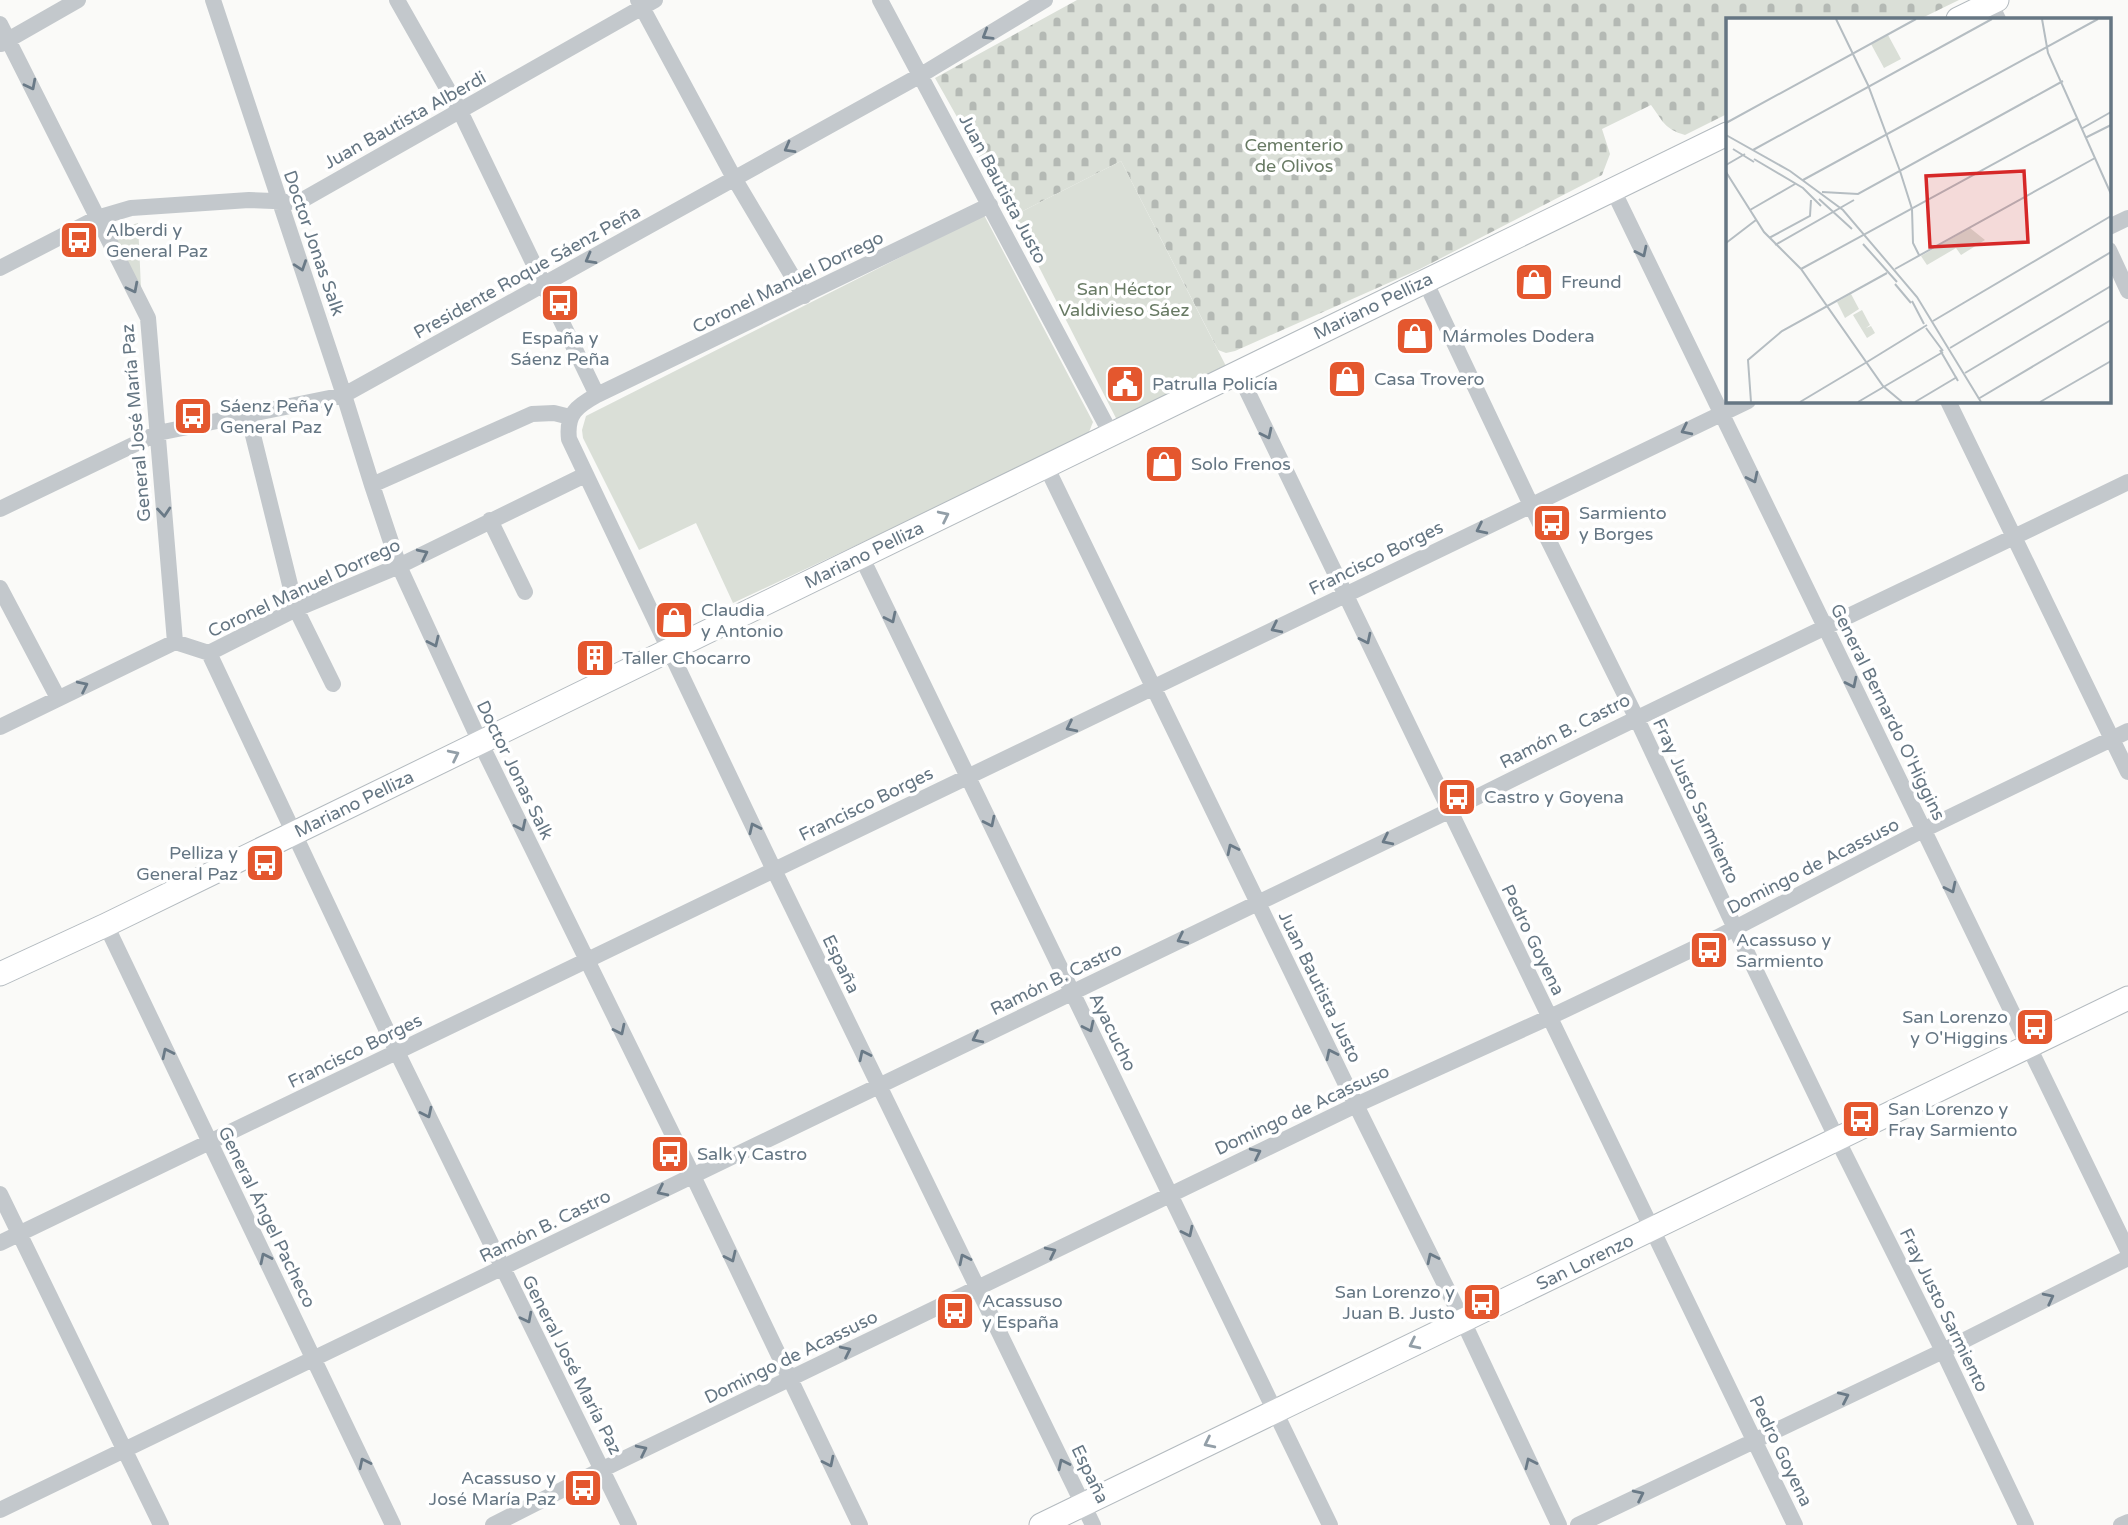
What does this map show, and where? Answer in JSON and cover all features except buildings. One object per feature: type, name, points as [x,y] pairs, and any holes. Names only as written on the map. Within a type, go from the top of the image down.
[{"type":"street","points":[[4,42],[78,0]]},
{"type":"street","name":"Doctor Jonas Salk","points":[[213,0],[399,566],[480,742],[693,1176],[860,1525]]},
{"type":"street","points":[[397,0],[460,111],[597,396]]},
{"type":"street","name":"Juan Bautista Justo","points":[[880,0],[1111,434]]},
{"type":"street","name":"Presidente Roque Sáenz Peña","points":[[0,509],[158,433],[345,395],[920,75],[1045,0]]},
{"type":"street","points":[[645,2],[734,178],[804,296]]},
{"type":"street","name":"Juan Bautista Alberdi","points":[[0,268],[97,218],[131,208],[249,200],[299,202],[645,2]]},
{"type":"street","points":[[1961,18],[1995,8]]},
{"type":"street","name":"General José María Paz","points":[[0,24],[4,42],[148,318],[175,642]]},
{"type":"street","name":"Mariano Pelliza","points":[[0,974],[294,834],[1726,134]]},
{"type":"street","name":"General Bernardo O'Higgins","points":[[1613,190],[2128,1251]]},
{"type":"street","name":"Coronel Manuel Dorrego","points":[[570,417],[578,406],[597,396],[990,205]]},
{"type":"street","points":[[2110,227],[2128,218]]},
{"type":"street","points":[[2110,252],[2128,291]]},
{"type":"street","name":"Fray Justo Sarmiento","points":[[1424,281],[2026,1525]]},
{"type":"street","name":"Pedro Goyena","points":[[1238,372],[1795,1525]]},
{"type":"street","name":"Francisco Borges","points":[[0,1242],[1746,402]]},
{"type":"street","points":[[1948,402],[2128,772]]},
{"type":"street","points":[[372,485],[532,414],[554,413],[570,417]]},
{"type":"street","points":[[248,415],[296,609],[333,684]]},
{"type":"street","name":"España","points":[[570,417],[569,439],[585,475],[1088,1515]]},
{"type":"street","name":"Juan Bautista Justo","points":[[1046,466],[1463,1321],[1559,1525]]},
{"type":"street","name":"Coronel Manuel Dorrego","points":[[175,642],[209,653],[296,609],[399,566],[585,475]]},
{"type":"street","name":"Ramón B. Castro","points":[[0,1510],[1448,811],[1636,717],[2128,482]]},
{"type":"street","points":[[490,520],[525,592]]},
{"type":"street","name":"Ayacucho","points":[[861,556],[1330,1525]]},
{"type":"street","points":[[0,588],[58,698]]},
{"type":"street","points":[[0,727],[175,642]]},
{"type":"street","name":"General José María Paz","points":[[209,653],[397,1052],[629,1525]]},
{"type":"street","name":"Domingo de Acassuso","points":[[493,1525],[603,1469],[1356,1105],[1550,1017],[1735,928],[1923,830],[2128,731]]},
{"type":"street","name":"General Ángel Pacheco","points":[[106,925],[393,1525]]},
{"type":"street","name":"San Lorenzo","points":[[1041,1525],[1088,1515],[1275,1412],[2128,998]]},
{"type":"street","points":[[0,1195],[161,1525]]},
{"type":"street","points":[[1578,1525],[1943,1351],[2128,1258]]},
{"type":"street","points":[[2121,1525],[2128,1522]]},
{"type":"green space","name":"Cementerio de Olivos","points":[[1077,0],[1959,0],[1922,18],[1726,18],[1726,114],[1685,135],[1668,127],[1651,105],[1602,129],[1610,154],[1602,175],[1420,269],[1226,353],[1218,350],[1121,161],[1013,216],[935,78]]},
{"type":"green space","name":"San Héctor Valdivieso Sáez","points":[[1121,161],[1227,368],[1120,426],[1013,216]]},
{"type":"green space","points":[[984,215],[1093,422],[1087,437],[733,603],[696,523],[639,550],[583,438],[586,416]]},
{"type":"green space","points":[[138,223],[141,288],[111,231]]},
{"type":"place","name":"Alberdi y General Paz","points":[[79,240]]},
{"type":"place","name":"Freund","points":[[1534,282]]},
{"type":"place","name":"España y Sáenz Peña","points":[[560,303]]},
{"type":"place","name":"Mármoles Dodera","points":[[1415,336]]},
{"type":"place","name":"Casa Trovero","points":[[1347,379]]},
{"type":"place","name":"Patrulla Policía","points":[[1125,384]]},
{"type":"place","name":"Sáenz Peña y General Paz","points":[[193,416]]},
{"type":"place","name":"Solo Frenos","points":[[1164,464]]},
{"type":"place","name":"Sarmiento y Borges","points":[[1552,523]]},
{"type":"place","name":"Claudia y Antonio","points":[[674,620]]},
{"type":"place","name":"Taller Chocarro","points":[[595,658]]},
{"type":"place","name":"Castro y Goyena","points":[[1457,797]]},
{"type":"place","name":"Pelliza y General Paz","points":[[265,863]]},
{"type":"place","name":"Acassuso y Sarmiento","points":[[1709,950]]},
{"type":"place","name":"San Lorenzo y O'Higgins","points":[[2035,1027]]},
{"type":"place","name":"San Lorenzo y Fray Sarmiento","points":[[1861,1119]]},
{"type":"place","name":"Salk y Castro","points":[[670,1154]]},
{"type":"place","name":"San Lorenzo y Juan B. Justo","points":[[1482,1302]]},
{"type":"place","name":"Acassuso y España","points":[[955,1311]]},
{"type":"place","name":"Acassuso y José María Paz","points":[[583,1488]]}]
